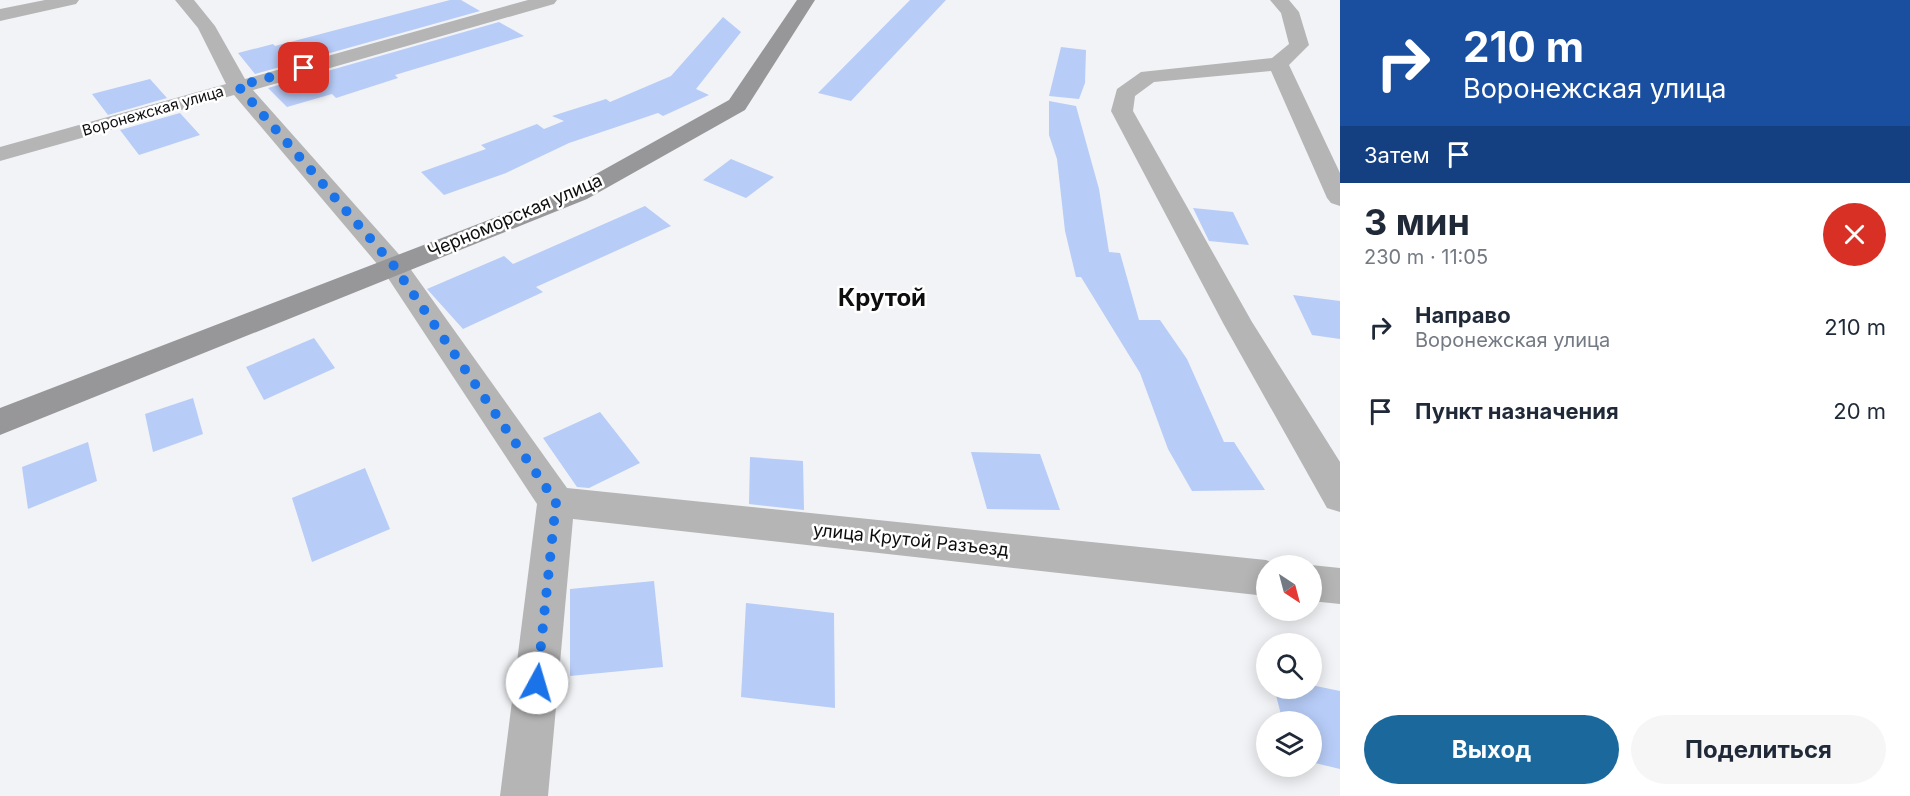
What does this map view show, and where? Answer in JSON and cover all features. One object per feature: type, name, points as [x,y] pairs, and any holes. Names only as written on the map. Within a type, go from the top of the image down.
[{"type":"main road","name":"Черноморская улица","points":[[0,423],[578,194],[737,105],[806,0]]},
{"type":"street","points":[[0,15],[70,0]]},
{"type":"street","points":[[183,0],[206,26],[238,86],[394,266],[556,502],[524,796]]},
{"type":"street","name":"Воронежская улица","points":[[0,154],[548,0]]},
{"type":"street","points":[[1279,0],[1290,12],[1299,45],[1278,64],[1148,76],[1125,94],[1122,111],[1187,232],[1340,497]]},
{"type":"street","points":[[1278,64],[1340,198]]},
{"type":"street","name":"улица Крутой Разъезд","points":[[556,502],[1256,577]]},
{"type":"street","points":[[1322,584],[1340,586]]},
{"type":"building","points":[[450,0],[461,0],[480,11],[255,74],[238,53],[273,44],[275,46]]},
{"type":"building","points":[[910,0],[946,0],[851,101],[818,93]]},
{"type":"building","points":[[723,17],[741,32],[696,89],[709,95],[663,116],[658,113],[569,143],[506,173],[444,195],[421,172],[486,149],[481,145],[537,124],[544,129],[564,121],[552,116],[606,99],[610,102],[671,76]]},
{"type":"building","points":[[499,22],[524,36],[395,75],[398,78],[336,98],[332,94],[287,107],[268,88]]},
{"type":"building","points":[[1061,47],[1086,50],[1085,83],[1079,99],[1049,96]]},
{"type":"building","points":[[150,79],[167,98],[108,115],[92,94]]},
{"type":"building","points":[[1049,101],[1076,106],[1099,189],[1109,252],[1120,253],[1139,320],[1160,320],[1187,359],[1224,442],[1234,442],[1265,490],[1192,491],[1168,449],[1140,373],[1081,277],[1076,277],[1065,231],[1057,159],[1049,135]]},
{"type":"building","points":[[180,113],[200,135],[139,155],[120,130]]},
{"type":"building","points":[[731,159],[774,177],[746,198],[703,180]]},
{"type":"building","points":[[645,206],[671,226],[536,287],[543,292],[463,329],[427,289],[504,256],[513,264]]},
{"type":"building","points":[[1193,208],[1233,212],[1249,245],[1209,241]]},
{"type":"building","points":[[1293,295],[1340,301],[1340,339],[1312,335]]},
{"type":"building","points":[[314,338],[335,368],[264,400],[246,367]]},
{"type":"building","points":[[193,398],[203,434],[153,452],[145,414]]},
{"type":"building","points":[[600,412],[640,463],[589,488],[577,487],[543,438]]},
{"type":"building","points":[[88,442],[97,481],[28,509],[22,467]]},
{"type":"building","points":[[971,452],[1040,454],[1060,510],[987,509]]},
{"type":"building","points":[[750,457],[803,461],[804,510],[749,504]]},
{"type":"building","points":[[365,468],[390,529],[312,562],[292,498]]},
{"type":"building","points":[[654,581],[663,667],[570,676],[570,589]]},
{"type":"building","points":[[746,603],[834,613],[835,708],[741,697]]},
{"type":"building","points":[[1322,687],[1340,691],[1340,769],[1322,765],[1322,711],[1280,711],[1277,699],[1322,699]]},
{"type":"district","name":"Крутой","points":[[882,298]]},
{"type":"route","points":[[304,68],[238,86],[394,266],[556,502],[537,683]]}]
